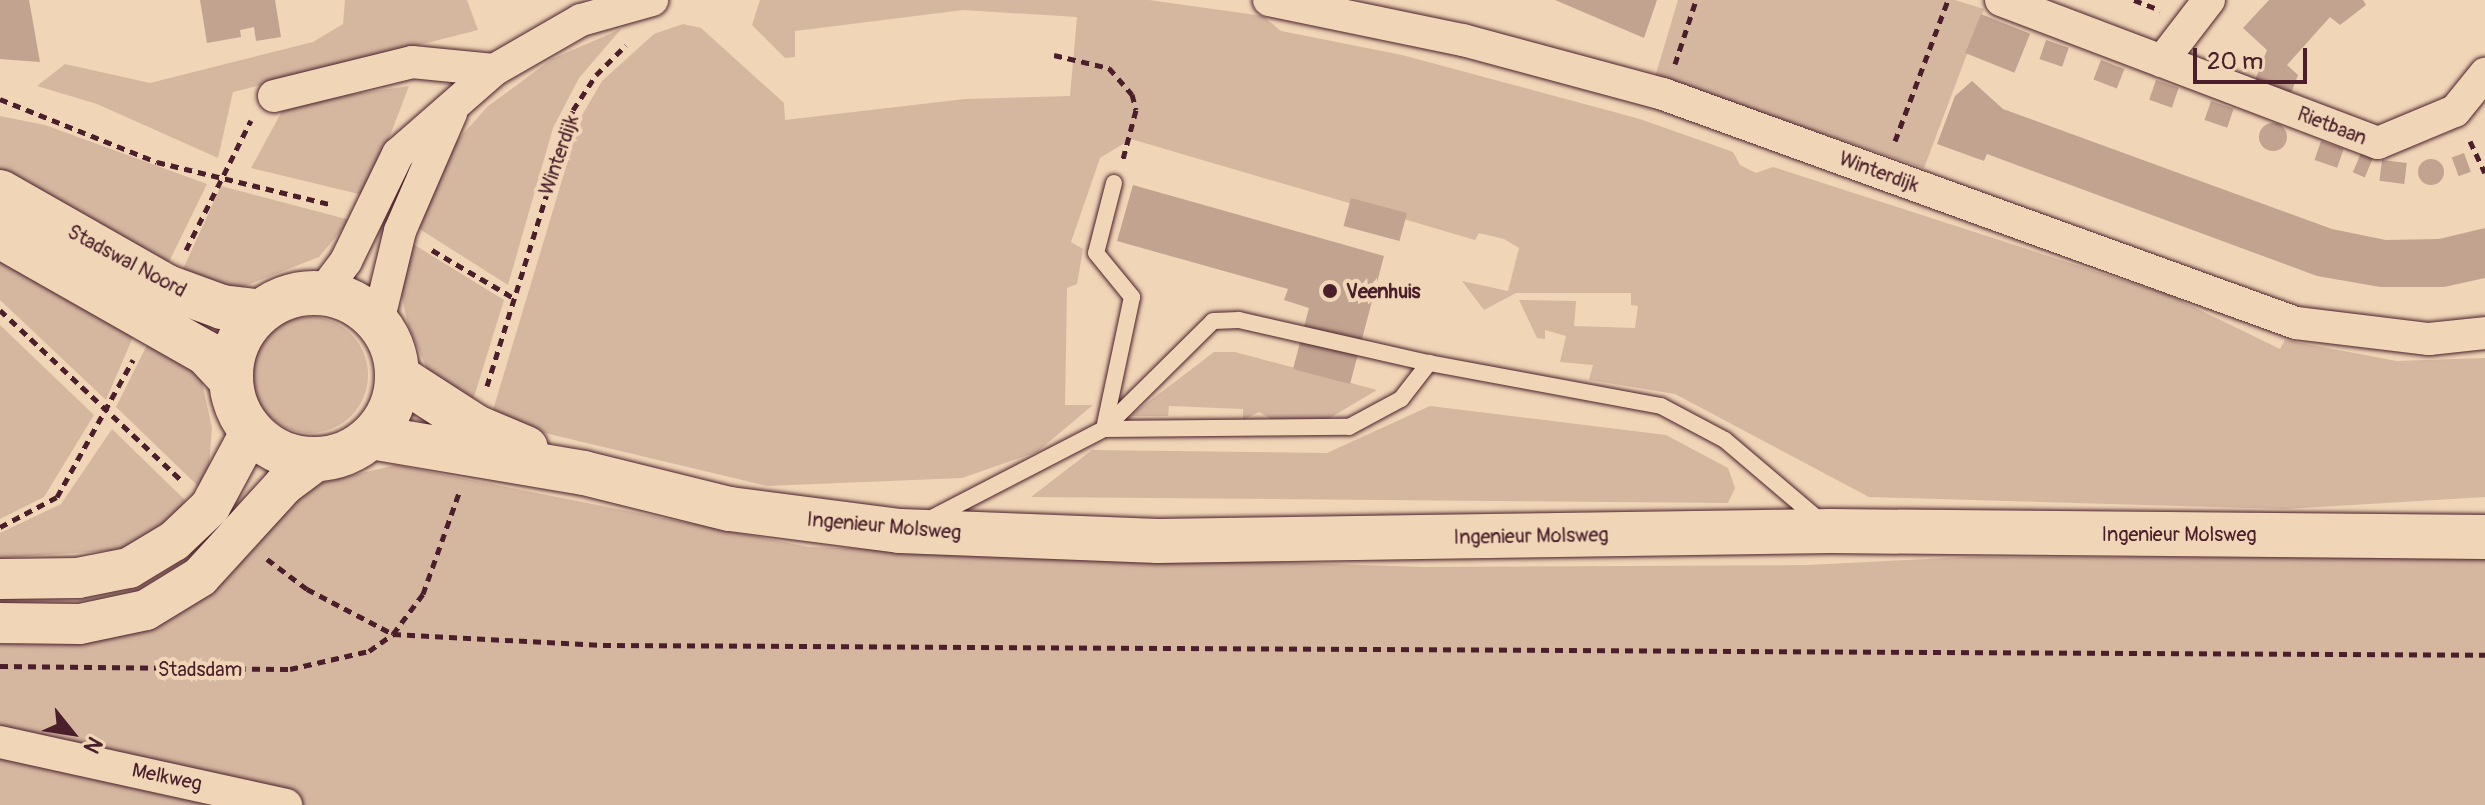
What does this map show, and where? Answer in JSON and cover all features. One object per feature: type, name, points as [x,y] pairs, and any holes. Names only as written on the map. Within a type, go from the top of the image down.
[{"type":"main road","name":"Stadswal Noord","points":[[0,192],[167,287],[222,307],[260,312]]},
{"type":"main road","name":"Stadswal Noord","points":[[0,236],[206,353],[230,379]]},
{"type":"main road","points":[[322,293],[353,302],[378,322],[393,347],[397,376],[385,420],[371,437],[319,459],[281,453],[251,431],[230,379],[237,342],[260,312],[289,297],[322,293]]},
{"type":"main road","name":"Ingenieur Molsweg","points":[[397,376],[476,427],[584,473]]},
{"type":"main road","name":"Ingenieur Molsweg","points":[[371,437],[584,473],[730,509],[900,531],[1158,541],[1831,531],[2485,537]]},
{"type":"street","points":[[322,293],[346,261],[398,154],[453,110],[494,70],[581,20],[652,0]]},
{"type":"street","name":"Winterdijk","points":[[1269,0],[1463,40],[1663,94],[2296,323],[2429,339],[2485,333]]},
{"type":"street","name":"Rietbaan","points":[[2001,0],[2378,143],[2455,111],[2485,74]]},
{"type":"street","points":[[2162,61],[2209,0]]},
{"type":"street","points":[[274,96],[412,62],[494,70]]},
{"type":"street","points":[[378,322],[400,231],[453,110]]},
{"type":"street","points":[[0,579],[78,578],[116,570],[174,541],[210,507],[251,431]]},
{"type":"street","points":[[0,623],[80,624],[146,610],[200,577],[284,485],[319,459]]},
{"type":"street","name":"Melkweg","points":[[0,742],[286,805]]},
{"type":"lane","points":[[1104,429],[1132,297],[1096,253],[1114,183]]},
{"type":"lane","points":[[900,531],[972,502],[1104,429],[1213,321],[1239,320],[1429,363],[1661,406],[1725,440],[1831,531]]},
{"type":"lane","points":[[1104,429],[1349,427],[1401,399],[1429,363]]},
{"type":"path","points":[[1671,78],[1696,0]]},
{"type":"path","points":[[1904,118],[1948,0]]},
{"type":"path","name":"Winterdijk","points":[[512,297],[573,110],[596,75],[629,43]]},
{"type":"path","points":[[1054,55],[1109,68],[1132,94],[1133,129],[1114,183]]},
{"type":"path","points":[[0,99],[220,181],[245,127],[274,96]]},
{"type":"path","points":[[0,527],[57,497],[108,412]]},
{"type":"path","name":"Stadsdam","points":[[0,666],[290,669],[346,659],[393,634],[603,645],[2485,655]]},
{"type":"shaded area","points":[[345,0],[467,0],[478,30],[233,92],[218,158],[97,104],[37,86],[65,64],[150,83],[313,42],[343,24]]},
{"type":"shaded area","points":[[760,0],[1149,0],[1263,16],[1281,31],[1402,55],[1640,119],[1733,152],[1740,165],[1756,173],[1773,167],[2169,295],[2280,349],[2285,340],[2397,361],[2485,358],[2485,497],[2284,509],[1869,497],[1675,394],[1589,380],[1593,365],[1560,362],[1566,336],[1545,330],[1545,339],[1537,338],[1519,300],[1576,301],[1574,326],[1635,328],[1638,306],[1631,305],[1631,293],[1516,293],[1484,310],[1462,281],[1508,291],[1519,248],[1504,239],[1479,233],[1475,240],[1131,139],[1100,158],[1071,242],[1083,249],[1077,284],[1067,288],[1065,405],[1093,405],[1037,452],[962,478],[767,486],[490,420],[581,117],[602,81],[654,34],[683,24],[701,28],[784,103],[785,120],[965,99],[1070,96],[1077,17],[963,10],[795,31],[795,57],[785,58],[752,25]]},
{"type":"shaded area","points":[[1678,0],[1955,0],[1984,9],[1924,168],[1655,77]]},
{"type":"shaded area","points":[[621,29],[579,78],[553,128],[508,285],[410,223],[439,161],[487,107],[552,59]]},
{"type":"shaded area","points":[[409,86],[367,196],[251,168],[286,104]]},
{"type":"shaded area","points":[[0,116],[45,125],[207,184],[165,270],[0,174]]},
{"type":"shaded area","points":[[221,186],[350,220],[319,257],[240,288],[178,280]]},
{"type":"shaded area","points":[[405,239],[504,300],[470,410],[428,371],[408,325],[397,274]]},
{"type":"shaded area","points":[[0,250],[136,330],[106,400],[0,300]]},
{"type":"shaded area","points":[[310,317],[332,322],[351,334],[363,353],[368,375],[363,397],[351,416],[332,428],[310,433],[288,428],[269,416],[257,397],[252,375],[257,353],[269,334],[288,322]]},
{"type":"shaded area","points":[[0,325],[94,415],[44,497],[0,519]]},
{"type":"shaded area","points":[[151,337],[184,357],[201,378],[212,428],[209,465],[198,486],[116,407]]},
{"type":"shaded area","points":[[1214,352],[1235,352],[1377,390],[1328,419],[1273,420],[1259,412],[1243,420],[1243,409],[1169,406],[1168,416],[1130,416]]},
{"type":"shaded area","points":[[1430,406],[1666,435],[1728,468],[1735,488],[1728,503],[1031,497],[1092,450],[1327,453]]},
{"type":"shaded area","points":[[112,429],[186,501],[165,525],[119,550],[0,558],[0,533],[61,504]]},
{"type":"shaded area","points":[[396,465],[809,547],[1422,567],[1807,565],[1968,557],[2485,558],[2485,805],[0,805],[0,753],[230,798],[251,780],[0,734],[0,644],[69,642],[307,486]]},
{"type":"building","points":[[0,0],[29,0],[40,62],[0,59]]},
{"type":"building","points":[[200,0],[275,0],[281,37],[256,41],[254,27],[240,30],[241,37],[207,43]]},
{"type":"building","points":[[1555,0],[1657,0],[1644,38]]},
{"type":"building","points":[[2269,0],[2363,0],[2366,5],[2340,25],[2330,17],[2287,65],[2298,75],[2291,93],[2255,80],[2267,50],[2243,28]]},
{"type":"building","points":[[1981,14],[2030,34],[2014,73],[1965,53]]},
{"type":"building","points":[[2046,40],[2069,48],[2062,67],[2039,59]]},
{"type":"building","points":[[2101,60],[2124,69],[2117,89],[2093,80]]},
{"type":"building","points":[[2156,80],[2179,88],[2172,108],[2149,100]]},
{"type":"building","points":[[1972,81],[2003,109],[2332,229],[2386,240],[2439,239],[2485,228],[2485,278],[2444,287],[2380,287],[2317,276],[1987,154],[1984,161],[1937,144],[1955,96]]},
{"type":"building","points":[[2211,101],[2234,109],[2227,128],[2204,120]]},
{"type":"building","points":[[2273,123],[2283,127],[2287,137],[2283,147],[2273,151],[2263,147],[2259,137],[2263,127]]},
{"type":"building","points":[[2321,141],[2344,149],[2337,168],[2314,160]]},
{"type":"building","points":[[2361,153],[2373,158],[2365,177],[2353,172]]},
{"type":"building","points":[[2464,153],[2471,172],[2459,176],[2452,157]]},
{"type":"building","points":[[2431,159],[2440,163],[2444,172],[2440,181],[2431,185],[2422,181],[2418,172],[2422,163]]},
{"type":"building","points":[[2382,160],[2407,163],[2404,184],[2379,181]]},
{"type":"building","points":[[1133,185],[1384,256],[1350,384],[1293,369],[1309,308],[1284,300],[1288,289],[1117,241]]},
{"type":"building","points":[[1351,198],[1407,213],[1400,241],[1343,226]]},
{"type":"place","name":"Veenhuis","points":[[1330,291]]}]
